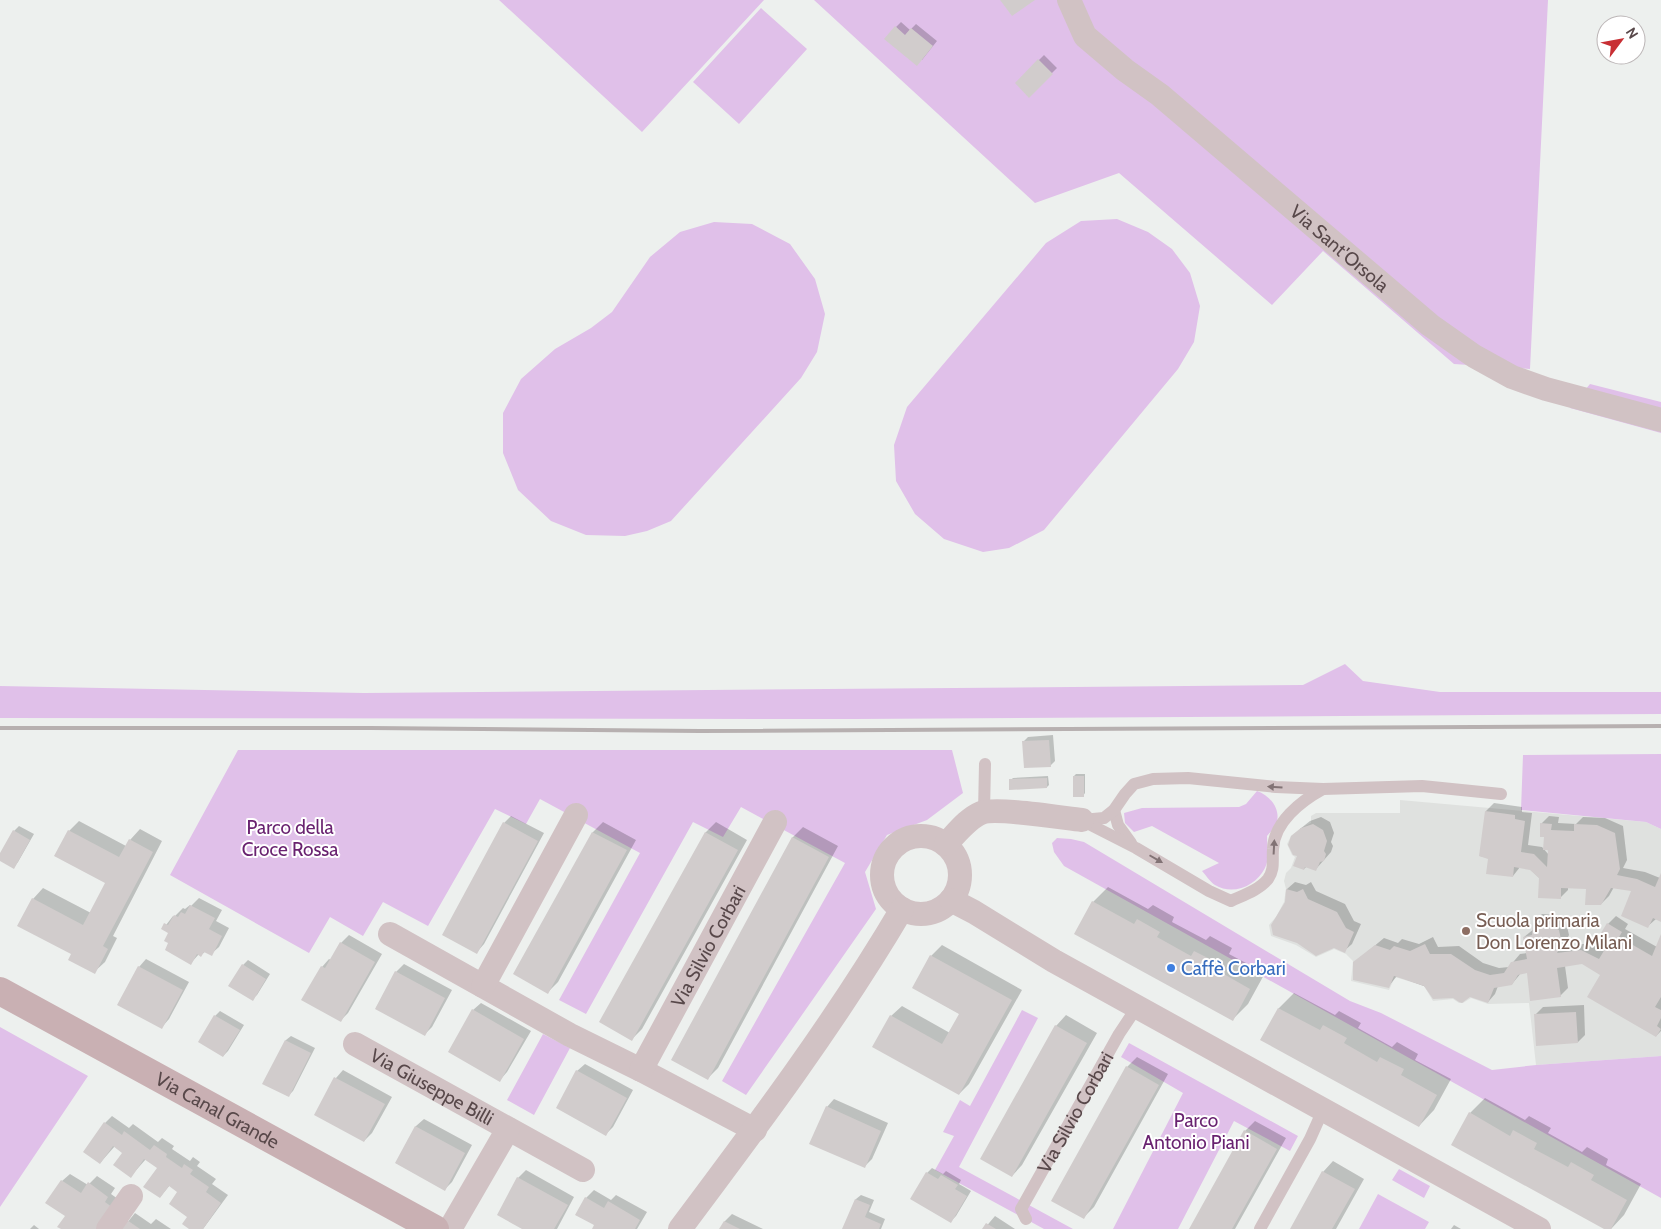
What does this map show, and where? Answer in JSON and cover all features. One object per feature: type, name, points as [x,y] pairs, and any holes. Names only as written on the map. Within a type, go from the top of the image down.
[{"type":"main road","name":"Via Canal Grande","points":[[0,991],[435,1229]]},
{"type":"street","name":"Via Sant'Orsola","points":[[1070,0],[1085,36],[1125,70],[1160,95],[1430,325],[1474,356],[1512,377],[1546,389],[1661,420]]},
{"type":"street","points":[[946,844],[972,818],[984,812],[1014,812],[1082,820]]},
{"type":"street","points":[[483,986],[576,815]]},
{"type":"street","name":"Via Silvio Corbari","points":[[641,1070],[775,822]]},
{"type":"street","points":[[924,835],[936,838],[946,844],[955,853],[959,865],[960,878],[958,890],[951,900],[934,912],[923,914],[912,913],[902,909],[893,902],[883,881],[882,870],[885,859],[892,849],[901,841],[912,836],[924,835]]},
{"type":"street","points":[[951,900],[1054,961],[1323,1110],[1513,1223],[1539,1229]]},
{"type":"street","points":[[680,1229],[755,1130],[813,1048],[902,909]]},
{"type":"street","points":[[390,934],[570,1035],[755,1130]]},
{"type":"street","name":"Via Giuseppe Billi","points":[[355,1044],[582,1170]]},
{"type":"street","name":"Via Giuseppe Billi","points":[[450,1229],[508,1129]]},
{"type":"street","points":[[108,1229],[131,1196]]},
{"type":"lane","points":[[984,812],[985,764]]},
{"type":"lane","points":[[1082,820],[1104,818],[1114,810],[1134,784],[1153,779],[1188,778],[1276,787],[1323,789],[1422,786],[1501,794]]},
{"type":"lane","points":[[1082,820],[1232,901],[1253,891],[1269,877],[1274,868],[1274,839],[1278,830],[1296,807],[1323,789]]},
{"type":"lane","points":[[1114,810],[1118,825],[1136,848]]},
{"type":"lane","name":"Via Silvio Corbari","points":[[1026,1219],[1021,1209],[1119,1034],[1137,1007]]},
{"type":"lane","points":[[1260,1229],[1310,1138],[1323,1110]]},
{"type":"shaded area","name":"Scuola primaria Don Lorenzo Milani","points":[[1400,800],[1646,822],[1661,829],[1661,1056],[1536,1065],[1529,1003],[1488,1004],[1471,998],[1463,1003],[1453,999],[1433,1001],[1424,986],[1395,977],[1389,990],[1351,981],[1353,961],[1346,954],[1334,949],[1316,957],[1296,945],[1271,936],[1269,925],[1284,902],[1286,889],[1284,881],[1286,873],[1291,868],[1295,857],[1292,855],[1287,844],[1291,836],[1311,823],[1311,816],[1316,813],[1400,813]]},
{"type":"green space","points":[[499,0],[764,0],[642,132]]},
{"type":"green space","points":[[814,0],[1548,0],[1530,369],[1454,364],[1323,251],[1272,305],[1119,173],[1035,203]]},
{"type":"green space","points":[[761,8],[807,49],[739,124],[693,82]]},
{"type":"green space","points":[[1117,219],[1148,232],[1172,249],[1190,273],[1200,306],[1194,342],[1178,369],[1044,530],[1009,548],[983,552],[944,539],[915,514],[896,481],[894,445],[907,407],[1046,243],[1081,221]]},
{"type":"green space","points":[[714,222],[752,224],[790,244],[815,279],[825,314],[817,352],[801,378],[671,521],[647,531],[625,536],[586,535],[551,521],[518,490],[503,453],[503,413],[521,379],[555,349],[591,328],[612,312],[650,257],[680,232]]},
{"type":"green space","points":[[1590,384],[1661,402],[1661,433],[1570,408]]},
{"type":"green space","points":[[1345,664],[1363,681],[1440,692],[1661,692],[1661,714],[856,719],[0,718],[0,686],[364,693],[1303,685]]},
{"type":"green space","name":"Parco della Croce Rossa","points":[[238,750],[952,750],[963,793],[927,820],[887,835],[865,872],[876,909],[746,1095],[722,1081],[845,863],[741,807],[723,837],[693,822],[586,1014],[559,1000],[640,853],[540,799],[526,824],[495,809],[428,926],[383,902],[363,936],[330,917],[309,953],[170,875]]},
{"type":"green space","points":[[1661,754],[1661,829],[1646,822],[1521,810],[1523,755]]},
{"type":"green space","points":[[1257,791],[1271,800],[1277,810],[1277,821],[1275,827],[1267,836],[1268,856],[1265,868],[1256,880],[1236,889],[1229,890],[1215,885],[1202,871],[1219,863],[1152,826],[1134,832],[1125,823],[1124,813],[1142,808],[1239,807],[1246,804]]},
{"type":"green space","points":[[1057,838],[1084,842],[1350,1001],[1381,1013],[1492,1070],[1661,1056],[1661,1198],[1064,866],[1054,852],[1052,843]]},
{"type":"green space","points":[[1022,1010],[1038,1018],[959,1167],[1073,1229],[1044,1229],[935,1170],[954,1136],[943,1132],[960,1100],[970,1106]]},
{"type":"green space","points":[[0,1027],[88,1076],[0,1207]]},
{"type":"green space","points":[[543,1034],[570,1048],[534,1115],[507,1100]]},
{"type":"green space","name":"Parco Antonio Piani","points":[[1129,1043],[1298,1136],[1290,1151],[1234,1121],[1178,1229],[1113,1229],[1183,1093],[1121,1057]]},
{"type":"green space","points":[[1399,1169],[1430,1186],[1424,1198],[1392,1180]]},
{"type":"green space","points":[[1378,1194],[1429,1222],[1425,1229],[1359,1229]]},
{"type":"building","points":[[1000,0],[1035,0],[1012,16]]},
{"type":"building","points":[[895,26],[905,35],[911,28],[933,46],[917,66],[884,39]]},
{"type":"building","points":[[1038,59],[1053,74],[1029,98],[1015,83]]},
{"type":"building","points":[[1049,740],[1051,767],[1024,768],[1022,741]]},
{"type":"building","points":[[1073,776],[1084,776],[1084,797],[1073,797]]},
{"type":"building","points":[[1047,778],[1047,788],[1009,790],[1009,779]]},
{"type":"building","points":[[1485,811],[1515,815],[1515,819],[1525,821],[1521,852],[1534,854],[1547,867],[1548,850],[1543,850],[1544,837],[1540,837],[1540,823],[1552,824],[1551,830],[1574,831],[1574,824],[1597,825],[1615,833],[1620,869],[1617,875],[1637,879],[1655,887],[1661,873],[1661,922],[1653,918],[1648,928],[1621,916],[1631,891],[1611,888],[1601,905],[1585,905],[1586,889],[1561,888],[1561,899],[1538,898],[1539,878],[1530,870],[1514,867],[1513,877],[1486,874],[1488,859],[1479,856]]},
{"type":"building","points":[[503,822],[538,841],[477,954],[442,935]]},
{"type":"building","points":[[1313,824],[1323,830],[1327,841],[1324,861],[1320,862],[1316,871],[1305,867],[1304,870],[1293,866],[1297,856],[1293,855],[1288,845],[1291,836],[1301,828]]},
{"type":"building","points":[[13,830],[30,840],[14,869],[0,861],[0,853]]},
{"type":"building","points":[[68,830],[119,857],[129,839],[153,852],[103,946],[108,949],[95,974],[68,960],[71,954],[17,926],[32,898],[83,925],[105,883],[54,856]]},
{"type":"building","points":[[592,832],[627,850],[548,994],[513,974]]},
{"type":"building","points":[[705,832],[738,850],[632,1041],[599,1022]]},
{"type":"building","points":[[792,837],[829,857],[708,1080],[671,1060]]},
{"type":"building","points":[[1286,889],[1297,892],[1303,889],[1308,899],[1337,912],[1346,928],[1354,932],[1345,953],[1334,948],[1316,956],[1297,943],[1273,935],[1271,925],[1285,902]]},
{"type":"building","points":[[1092,901],[1134,924],[1137,919],[1160,932],[1157,937],[1191,956],[1194,951],[1218,963],[1215,969],[1250,989],[1233,1021],[1074,934]]},
{"type":"building","points":[[190,905],[215,918],[209,929],[222,936],[212,956],[204,952],[201,957],[197,954],[191,965],[165,950],[168,943],[164,941],[168,933],[161,929],[164,923],[168,925],[174,915],[178,917],[181,912],[185,914]]},
{"type":"building","points":[[1533,921],[1547,923],[1559,930],[1562,944],[1557,953],[1581,950],[1599,959],[1608,944],[1598,938],[1607,923],[1622,932],[1619,937],[1652,956],[1661,934],[1661,997],[1655,1007],[1661,1010],[1661,1018],[1657,1026],[1661,1029],[1656,1037],[1587,997],[1600,975],[1582,964],[1557,968],[1561,997],[1530,1001],[1527,973],[1518,975],[1512,985],[1494,988],[1488,1003],[1470,997],[1462,1003],[1453,998],[1433,999],[1424,986],[1394,976],[1389,988],[1353,980],[1353,962],[1375,945],[1390,950],[1394,946],[1410,951],[1425,944],[1430,954],[1451,954],[1475,970],[1490,975],[1504,973],[1511,962],[1527,959],[1523,937],[1532,935]]},
{"type":"building","points":[[340,942],[375,962],[341,1022],[301,1000],[321,966],[325,968]]},
{"type":"building","points":[[930,955],[1012,1000],[959,1095],[872,1047],[890,1015],[942,1044],[959,1014],[912,988]]},
{"type":"building","points":[[242,964],[266,979],[253,1001],[228,986]]},
{"type":"building","points":[[138,966],[183,990],[162,1029],[117,1005]]},
{"type":"building","points":[[395,971],[445,998],[425,1036],[375,1009]]},
{"type":"building","points":[[1278,1008],[1320,1030],[1323,1025],[1347,1038],[1344,1043],[1377,1062],[1380,1057],[1404,1069],[1401,1075],[1437,1095],[1419,1127],[1260,1040]]},
{"type":"building","points":[[472,1009],[524,1039],[500,1082],[448,1052]]},
{"type":"building","points":[[1576,1012],[1578,1043],[1536,1046],[1534,1014]]},
{"type":"building","points":[[214,1015],[240,1030],[223,1057],[198,1042]]},
{"type":"building","points":[[1055,1025],[1087,1043],[1012,1177],[980,1159]]},
{"type":"building","points":[[285,1040],[311,1053],[289,1097],[262,1084]]},
{"type":"building","points":[[1126,1066],[1159,1085],[1084,1219],[1051,1201]]},
{"type":"building","points":[[576,1070],[627,1098],[606,1136],[556,1108]]},
{"type":"building","points":[[334,1077],[385,1104],[364,1142],[314,1115]]},
{"type":"building","points":[[826,1106],[881,1131],[865,1168],[809,1144]]},
{"type":"building","points":[[1469,1112],[1510,1136],[1513,1130],[1537,1143],[1534,1149],[1568,1167],[1571,1162],[1594,1175],[1591,1180],[1627,1200],[1611,1229],[1604,1229],[1451,1145]]},
{"type":"building","points":[[104,1122],[122,1135],[124,1131],[150,1150],[154,1145],[167,1154],[166,1157],[182,1168],[184,1164],[193,1170],[190,1174],[209,1187],[206,1192],[221,1203],[203,1229],[189,1229],[182,1224],[187,1217],[169,1204],[177,1192],[169,1186],[160,1198],[143,1187],[157,1168],[144,1159],[131,1178],[113,1165],[122,1153],[113,1146],[100,1164],[83,1152]]},
{"type":"building","points":[[415,1126],[465,1153],[445,1191],[395,1163]]},
{"type":"building","points":[[1244,1130],[1277,1149],[1232,1229],[1189,1229]]},
{"type":"building","points":[[1322,1171],[1355,1189],[1332,1229],[1290,1229]]},
{"type":"building","points":[[926,1172],[938,1179],[941,1175],[958,1185],[955,1189],[967,1196],[951,1223],[910,1199]]},
{"type":"building","points":[[517,1177],[568,1205],[554,1229],[522,1229],[497,1215]]},
{"type":"building","points":[[61,1180],[81,1193],[88,1182],[108,1197],[105,1202],[112,1207],[97,1229],[61,1229],[57,1227],[65,1216],[45,1203]]},
{"type":"building","points":[[585,1197],[604,1208],[608,1201],[640,1220],[635,1229],[592,1229],[594,1225],[575,1215]]},
{"type":"building","points":[[855,1199],[870,1205],[865,1217],[881,1224],[879,1229],[842,1229]]},
{"type":"building","points":[[127,1220],[140,1229],[120,1229]]},
{"type":"building","points":[[724,1221],[740,1229],[719,1229]]},
{"type":"building","points":[[986,1223],[996,1229],[982,1229]]},
{"type":"railway","points":[[0,728],[371,728],[700,731],[1661,726]]},
{"type":"place","name":"Scuola primaria Don Lorenzo Milani","points":[[1466,931]]},
{"type":"place","name":"Caffè Corbari","points":[[1171,968]]}]
